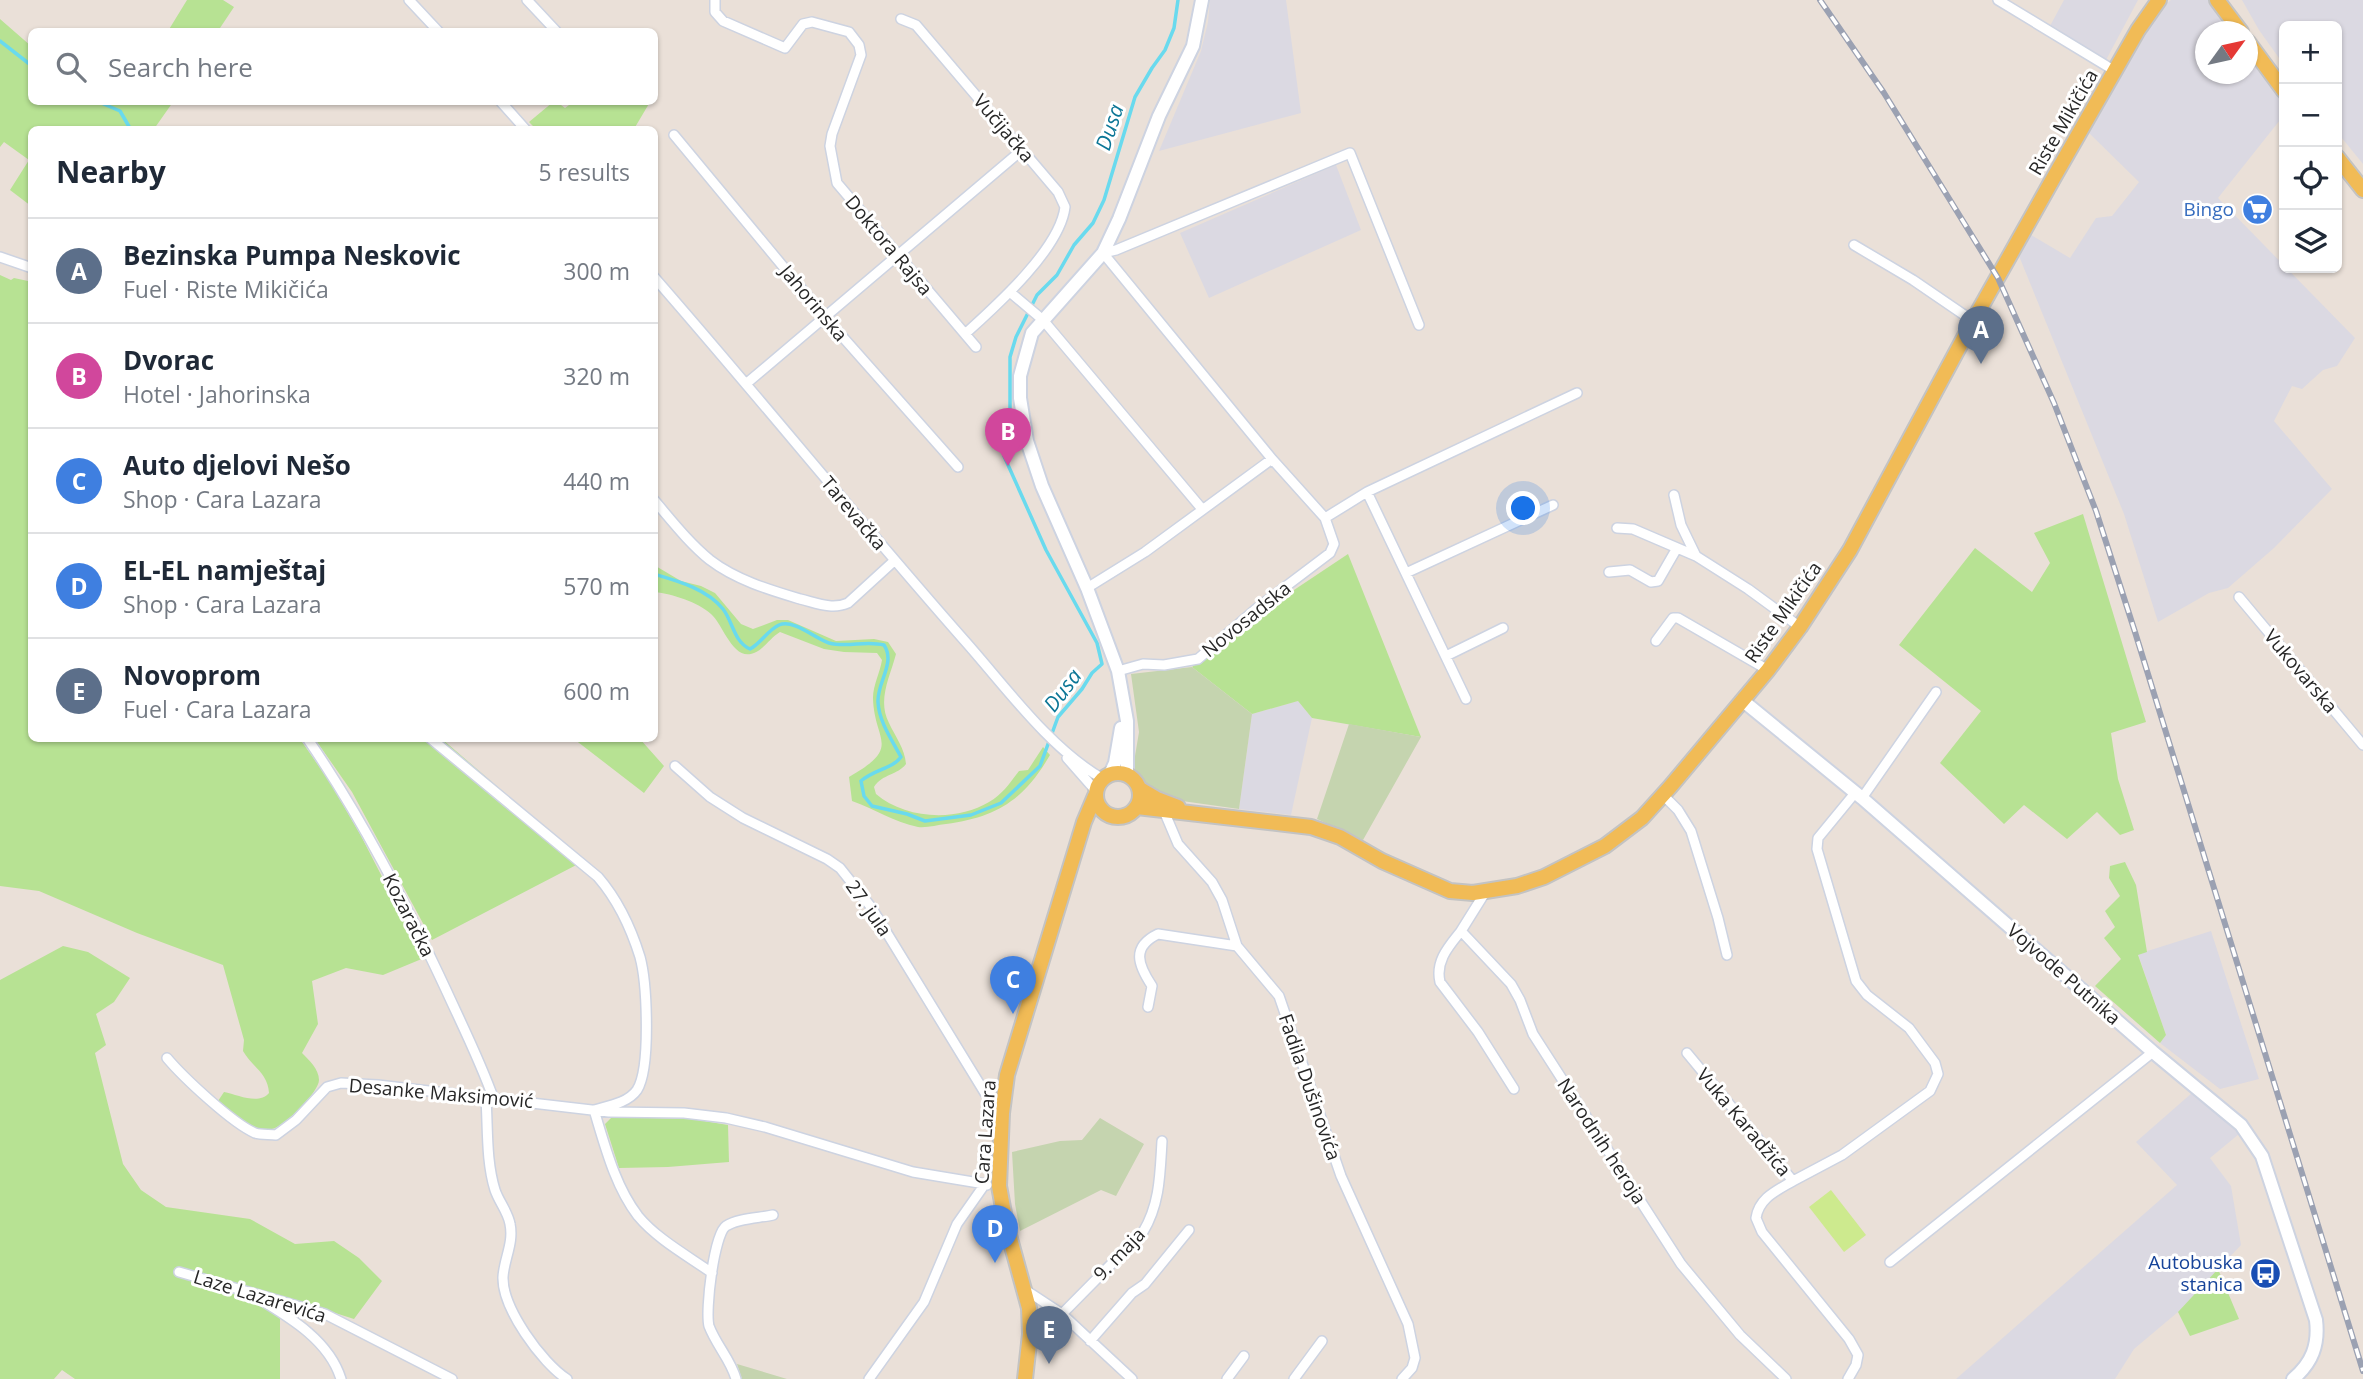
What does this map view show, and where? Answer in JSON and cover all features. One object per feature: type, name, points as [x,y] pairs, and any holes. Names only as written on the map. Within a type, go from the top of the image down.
[{"type":"main road","name":"Riste Mikičića","points":[[1136,807],[1311,827],[1340,837],[1382,861],[1450,891],[1473,893],[1517,886],[1544,877],[1605,846],[1642,817],[1768,670],[1800,627],[1850,550],[1973,321],[2146,17],[2159,0]]},
{"type":"main road","points":[[2217,0],[2233,21]]},
{"type":"main road","points":[[2258,56],[2279,84]]},
{"type":"main road","points":[[2342,163],[2363,190]]},
{"type":"main road","points":[[1127,775],[1134,779],[1140,789],[1140,799],[1136,807],[1125,816],[1110,816],[1100,808],[1101,785],[1127,775]]},
{"type":"main road","name":"Cara Lazara","points":[[1025,1379],[1030,1334],[1029,1308],[1006,1224],[992,1185],[1007,1075],[1084,822],[1101,785]]},
{"type":"main road","name":"Riste Mikičića","points":[[1140,789],[1157,799],[1206,817]]},
{"type":"main road","name":"Cara Lazara","points":[[1077,852],[1092,827],[1110,816]]},
{"type":"street","points":[[409,0],[435,28]]},
{"type":"street","points":[[527,0],[553,28]]},
{"type":"street","name":"Doktora Rajsa","points":[[715,0],[715,12],[723,21],[785,48],[803,24],[812,22],[849,32],[855,38],[861,55],[830,146],[837,183],[976,347]]},
{"type":"street","points":[[1127,775],[1128,730],[1118,671],[1087,588],[1042,486],[1025,430],[1020,376],[1039,318],[1103,253],[1159,116],[1192,46],[1202,0]]},
{"type":"street","points":[[1998,0],[2115,71]]},
{"type":"street","name":"Vučijačka","points":[[901,19],[916,25],[1058,192],[1065,208],[1059,232],[1043,251],[1014,296]]},
{"type":"street","points":[[504,105],[522,126]]},
{"type":"street","name":"Jahorinska","points":[[674,135],[825,317],[958,467]]},
{"type":"street","points":[[747,383],[1022,150]]},
{"type":"street","points":[[1103,253],[1350,153],[1419,325]]},
{"type":"street","points":[[1854,245],[1913,280],[1973,321]]},
{"type":"street","points":[[1103,253],[1272,459],[1325,519],[1367,492],[1577,393]]},
{"type":"street","points":[[0,257],[28,267]]},
{"type":"street","name":"Tarevačka","points":[[658,282],[747,383],[894,561],[1044,730],[1101,785]]},
{"type":"street","points":[[965,334],[1014,296],[1039,318],[1202,509]]},
{"type":"street","points":[[1087,588],[1144,552],[1272,459]]},
{"type":"street","points":[[1367,492],[1465,699]]},
{"type":"street","points":[[1674,495],[1681,525],[1696,556]]},
{"type":"street","points":[[658,505],[685,536],[712,561],[748,582],[828,606],[839,607],[848,603],[894,561]]},
{"type":"street","points":[[1406,573],[1553,505]]},
{"type":"street","name":"Novosadska","points":[[1118,671],[1143,664],[1164,665],[1198,659],[1256,609],[1329,553],[1334,544],[1333,535],[1325,519]]},
{"type":"street","points":[[1617,528],[1633,529],[1696,556],[1800,627]]},
{"type":"street","points":[[1609,572],[1630,570],[1651,582],[1658,581],[1677,548]]},
{"type":"street","name":"Vukovarska","points":[[2239,597],[2363,745]]},
{"type":"street","points":[[1656,640],[1668,622],[1678,618],[1768,670]]},
{"type":"street","points":[[1446,656],[1503,628]]},
{"type":"street","name":"Vuka Karadžića","points":[[1687,1053],[1793,1181],[1842,1155],[1930,1091],[1938,1074],[1936,1063],[1909,1028],[1867,995],[1856,981],[1817,849],[1818,838],[1859,795],[1936,692]]},
{"type":"street","name":"Vojvode Putnika","points":[[1742,700],[1859,795],[2153,1052],[2241,1125],[2262,1156],[2316,1320],[2316,1347],[2302,1371],[2292,1379]]},
{"type":"street","points":[[1101,785],[1117,752],[1124,704]]},
{"type":"street","points":[[2355,735],[2363,727]]},
{"type":"street","name":"Kozaračka","points":[[310,742],[365,829],[404,902],[462,1025],[490,1099],[495,1191],[510,1224],[509,1251],[503,1281],[505,1296],[545,1360],[567,1379]]},
{"type":"street","name":"Desanke Maksimović","points":[[435,742],[598,877],[609,890],[626,922],[641,961],[646,1046],[642,1078],[636,1091],[625,1100],[594,1110]]},
{"type":"street","name":"27. jula","points":[[675,766],[709,797],[743,818],[827,859],[840,869],[871,907],[985,1093],[1002,1113]]},
{"type":"street","points":[[1663,795],[1678,810],[1691,831],[1727,955]]},
{"type":"street","name":"Fadila Dušinovića","points":[[1164,811],[1178,844],[1212,882],[1222,900],[1237,946],[1279,996],[1341,1176],[1408,1324],[1415,1359],[1412,1368],[1402,1379]]},
{"type":"street","points":[[1486,891],[1440,963],[1438,974],[1440,982],[1478,1032],[1514,1089]]},
{"type":"street","name":"Narodnih heroja","points":[[1461,931],[1511,984],[1533,1034],[1681,1264],[1740,1335],[1786,1379]]},
{"type":"street","points":[[1148,1007],[1152,986],[1139,962],[1141,948],[1146,940],[1158,934],[1237,946]]},
{"type":"street","points":[[1890,1262],[2153,1052]]},
{"type":"street","name":"Desanke Maksimović","points":[[167,1058],[231,1118],[256,1133],[276,1135],[296,1120],[327,1087],[341,1083],[378,1085],[594,1110],[684,1113],[726,1118],[765,1127],[913,1172],[992,1185]]},
{"type":"street","points":[[594,1110],[613,1168],[627,1199],[639,1217],[652,1230],[712,1273]]},
{"type":"street","name":"9. maja","points":[[1062,1314],[1143,1233],[1149,1223],[1160,1188],[1162,1141]]},
{"type":"street","points":[[1793,1181],[1761,1203],[1756,1219],[1762,1232],[1849,1339],[1858,1355],[1848,1379]]},
{"type":"street","points":[[869,1379],[924,1301],[957,1224],[992,1185]]},
{"type":"street","points":[[736,1379],[708,1322],[712,1273],[723,1228],[740,1221],[774,1215]]},
{"type":"street","points":[[1090,1341],[1132,1293],[1144,1284],[1189,1230]]},
{"type":"street","name":"Laze Lazarevića","points":[[180,1272],[325,1314],[452,1379]]},
{"type":"street","points":[[1024,1289],[1062,1314],[1132,1379]]},
{"type":"street","points":[[244,1290],[318,1341],[330,1356],[341,1379]]},
{"type":"street","points":[[1294,1379],[1322,1341]]},
{"type":"street","points":[[1227,1379],[1244,1356]]},
{"type":"shaded area","points":[[1210,0],[1286,0],[1301,113],[1159,151],[1201,51]]},
{"type":"shaded area","points":[[2064,0],[2138,0],[2106,60],[2050,26]]},
{"type":"shaded area","points":[[2171,0],[2208,0],[2225,21],[2195,21],[2195,84],[2258,84],[2258,66],[2279,97],[2279,121],[2218,198],[2279,260],[2279,273],[2291,273],[2355,338],[2337,366],[2323,370],[2302,389],[2292,386],[2274,421],[2332,489],[2274,548],[2228,588],[2209,593],[2158,622],[2124,514],[2019,256],[2031,235],[2070,258],[2096,218],[2112,216],[2139,182],[2088,132],[2162,7]]},
{"type":"shaded area","points":[[2242,0],[2363,0],[2363,164],[2342,138],[2342,21],[2279,21],[2279,58],[2259,30],[2258,21],[2254,21]]},
{"type":"shaded area","points":[[1336,165],[1361,230],[1209,298],[1180,233]]},
{"type":"shaded area","points":[[1298,701],[1312,718],[1291,815],[1239,809],[1252,714]]},
{"type":"shaded area","points":[[2211,931],[2259,1079],[2220,1089],[2160,1043],[2166,1035],[2138,954]]},
{"type":"shaded area","points":[[2193,1092],[2239,1134],[2210,1158],[2231,1186],[2241,1245],[2178,1312],[2134,1349],[2115,1379],[1956,1379],[2177,1185],[2136,1142]]},
{"type":"green space","points":[[187,0],[223,0],[234,7],[220,28],[170,28]]},
{"type":"green space","points":[[0,19],[28,43],[28,105],[171,105],[156,126],[28,126],[28,159],[4,142],[0,147]]},
{"type":"green space","points":[[549,105],[561,105],[565,108],[569,105],[648,105],[636,126],[533,126],[529,122]]},
{"type":"green space","points":[[28,162],[28,204],[10,190]]},
{"type":"green space","points":[[0,275],[11,280],[14,278],[28,281],[28,742],[302,742],[328,779],[360,834],[424,958],[383,975],[346,968],[312,981],[318,1024],[302,1053],[319,1076],[318,1085],[301,1107],[280,1125],[267,1130],[253,1128],[218,1101],[224,1092],[254,1099],[265,1097],[269,1093],[263,1075],[243,1051],[244,1040],[223,965],[137,933],[39,891],[0,886]]},
{"type":"green space","points":[[2083,514],[2146,722],[2111,733],[2118,779],[2134,830],[2120,835],[2097,812],[2067,839],[2024,805],[2004,824],[1940,763],[1981,711],[1899,645],[1975,548],[2032,592],[2050,563],[2034,533]]},
{"type":"green space","points":[[1348,554],[1421,737],[1312,718],[1298,701],[1252,714],[1192,667],[1291,592]]},
{"type":"green space","points":[[658,567],[681,581],[715,593],[741,624],[753,629],[777,620],[788,620],[836,641],[874,639],[888,642],[896,654],[884,706],[906,764],[881,779],[874,787],[876,794],[901,809],[946,815],[976,808],[998,796],[1019,771],[1028,770],[1043,747],[1050,755],[1019,795],[994,811],[964,821],[928,827],[901,822],[852,801],[849,777],[866,767],[881,750],[882,742],[873,698],[882,660],[877,653],[824,649],[780,632],[761,649],[747,654],[734,647],[706,610],[658,593]]},
{"type":"green space","points":[[1192,667],[1252,714],[1239,809],[1175,800],[1150,791],[1133,768],[1139,732],[1131,674]]},
{"type":"green space","points":[[1349,724],[1421,737],[1363,840],[1317,819]]},
{"type":"green space","points":[[317,742],[445,742],[584,861],[432,940],[352,792]]},
{"type":"green space","points":[[578,742],[643,742],[664,766],[644,793]]},
{"type":"green space","points":[[2125,862],[2136,885],[2147,952],[2138,955],[2166,1035],[2160,1043],[2095,986],[2121,959],[2104,938],[2115,927],[2105,911],[2120,896],[2109,878],[2110,866]]},
{"type":"green space","points":[[63,946],[88,952],[130,978],[114,1002],[96,1014],[106,1045],[95,1053],[123,1164],[141,1190],[166,1207],[250,1219],[295,1244],[334,1241],[359,1258],[382,1281],[354,1319],[282,1296],[280,1379],[75,1379],[62,1370],[54,1379],[0,1379],[0,980]]},
{"type":"green space","points":[[612,1117],[692,1119],[728,1125],[729,1162],[619,1168],[605,1124]]},
{"type":"green space","points":[[1100,1118],[1144,1144],[1116,1196],[1101,1190],[1020,1231],[1015,1204],[1012,1152],[1060,1141],[1082,1140]]},
{"type":"green space","points":[[1831,1190],[1866,1235],[1844,1252],[1809,1207]]},
{"type":"green space","points":[[2218,1269],[2239,1319],[2190,1336],[2178,1312]]},
{"type":"green space","points":[[737,1364],[787,1379],[742,1379]]},
{"type":"waterway","name":"Dusa","points":[[658,575],[709,596],[723,609],[740,642],[750,649],[775,627],[785,624],[829,643],[884,645],[888,659],[878,695],[879,709],[886,731],[901,757],[861,781],[864,796],[872,806],[925,821],[971,815],[1001,803],[1040,766],[1058,717],[1102,664],[1097,643],[1046,550],[1004,456],[1010,414],[1010,357],[1016,337],[1037,295],[1057,275],[1074,245],[1093,223],[1104,200],[1135,97],[1165,50],[1174,28],[1178,0]]},
{"type":"waterway","name":"Dusa","points":[[0,41],[28,63]]},
{"type":"waterway","name":"Dusa","points":[[106,105],[120,111],[129,126]]},
{"type":"railway","points":[[1820,0],[1884,93],[1998,278],[2054,403],[2096,511],[2135,632],[2363,1371]]},
{"type":"place","name":"Bingo","points":[[2257,209]]},
{"type":"place","name":"Bezinska Pumpa Neskovic","points":[[1981,364]]},
{"type":"place","name":"Dvorac","points":[[1008,466]]},
{"type":"place","name":"Auto djelovi Nešo","points":[[1013,1014]]},
{"type":"place","name":"EL-EL namještaj","points":[[995,1263]]},
{"type":"place","name":"Autobuska stanica","points":[[2266,1273]]},
{"type":"place","name":"Novoprom","points":[[1049,1364]]}]
